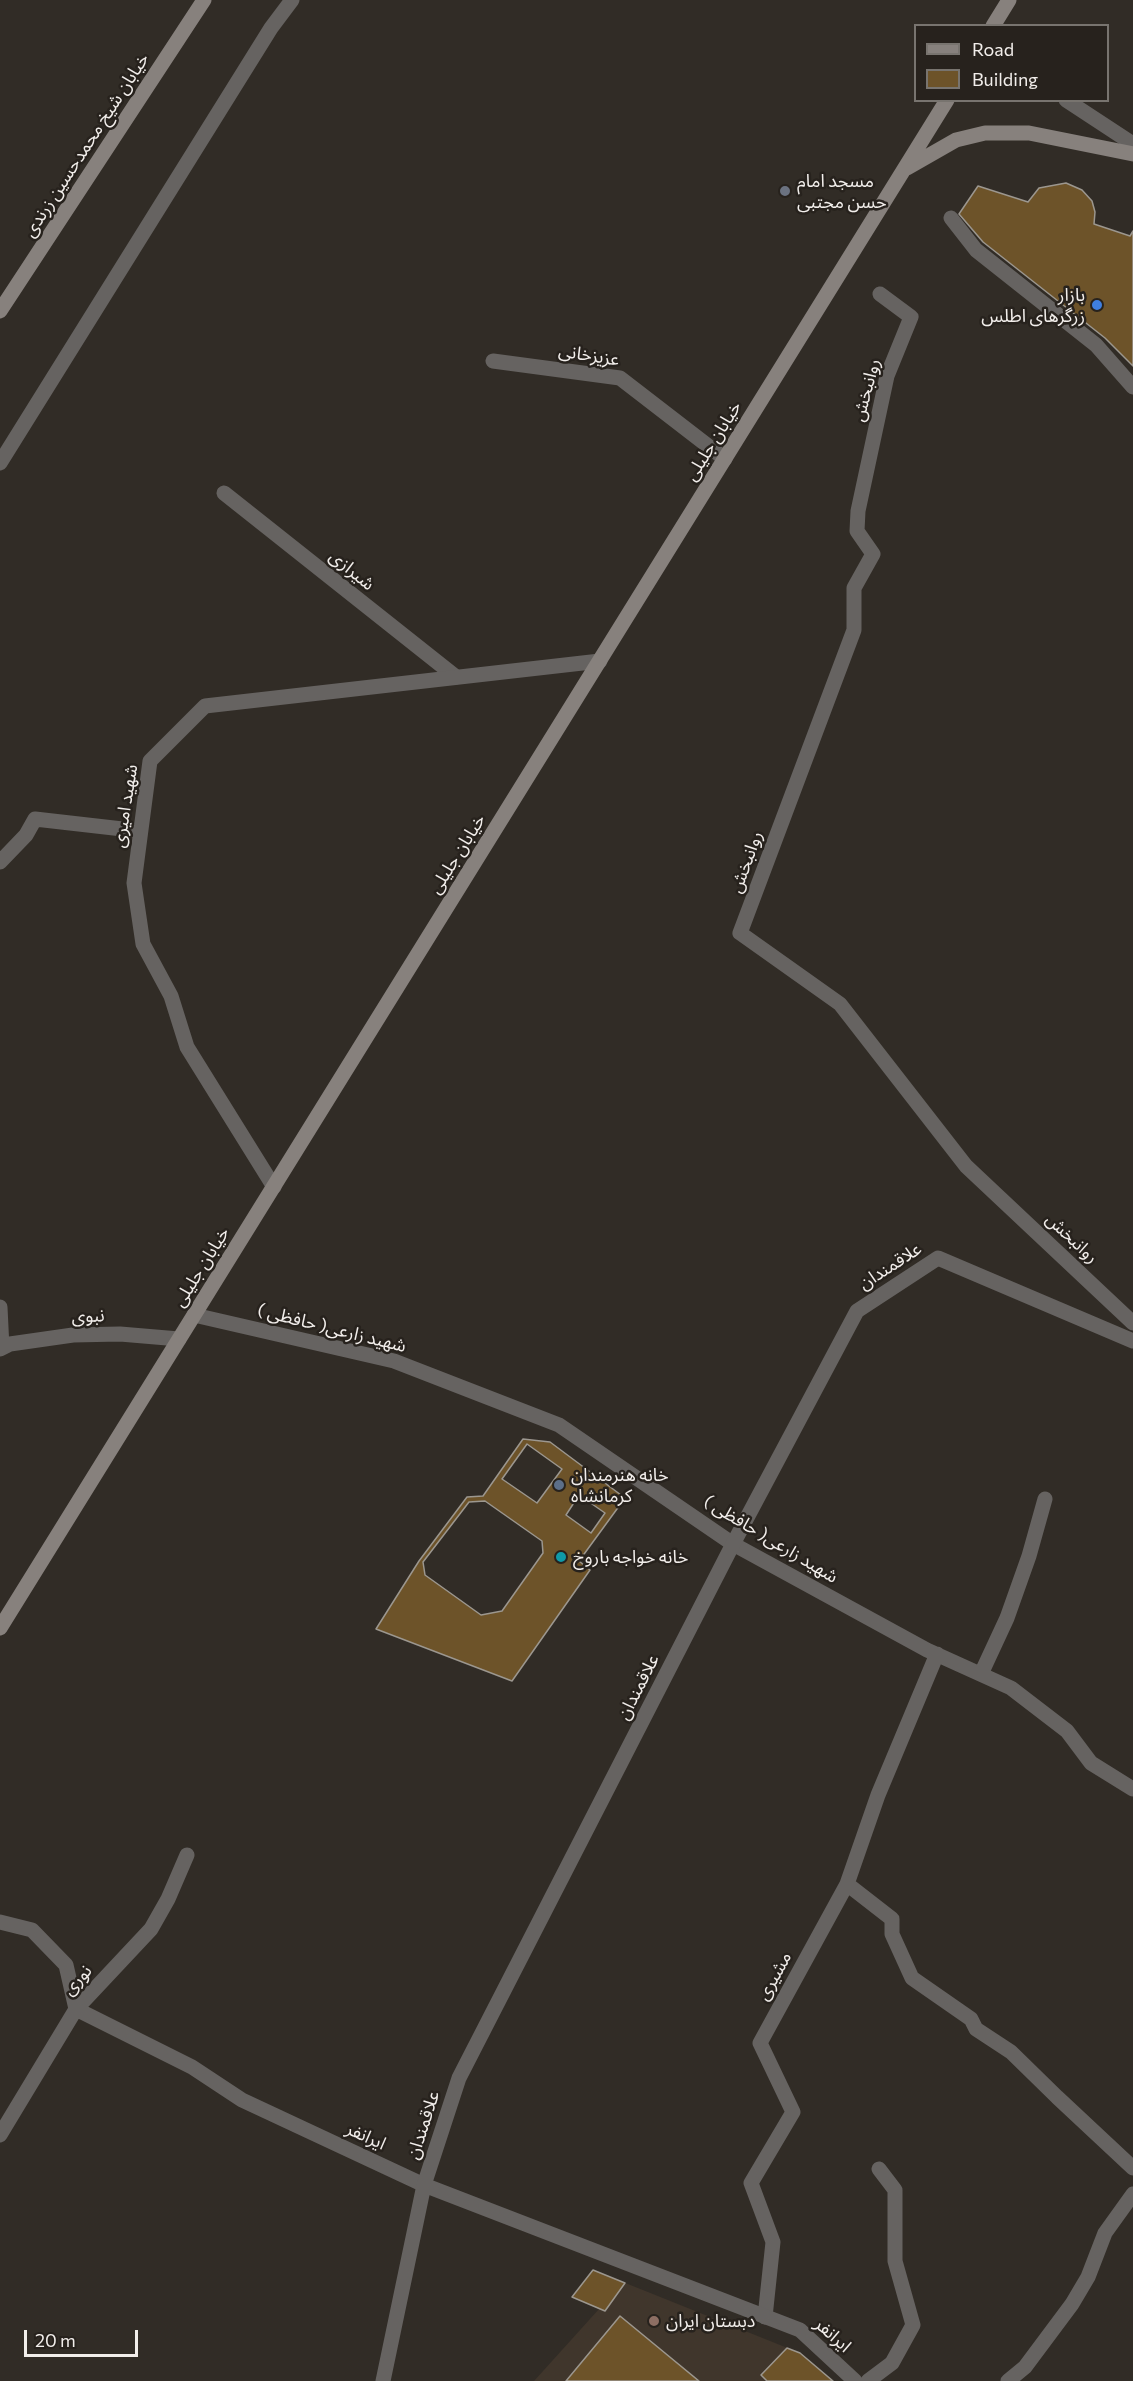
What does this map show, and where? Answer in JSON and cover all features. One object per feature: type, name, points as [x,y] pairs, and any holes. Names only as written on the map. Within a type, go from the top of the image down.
[{"type":"main road","name":"خیابان شیخ محمدحسین زرندی","points":[[0,311],[204,0]]},
{"type":"main road","points":[[994,24],[1009,0]]},
{"type":"main road","name":"خیابان جلیلی","points":[[0,1628],[946,102]]},
{"type":"main road","points":[[904,169],[956,140],[985,133],[1029,133],[1133,154]]},
{"type":"street","points":[[0,463],[271,28],[292,0]]},
{"type":"street","points":[[1069,102],[1133,144]]},
{"type":"street","points":[[951,218],[976,250],[1096,345],[1133,387]]},
{"type":"street","name":"روانبخش","points":[[880,294],[911,317],[888,376],[858,510],[857,531],[873,554],[854,588],[854,630],[740,933],[840,1004],[966,1166],[1133,1323]]},
{"type":"street","name":"عزیزخانی","points":[[493,361],[620,378],[725,459]]},
{"type":"street","name":"شیرازی","points":[[224,492],[456,677]]},
{"type":"street","name":"شهید امیری","points":[[274,1187],[187,1047],[171,996],[143,944],[134,884],[150,761],[205,706],[600,661]]},
{"type":"street","points":[[0,862],[26,835],[34,819],[140,831]]},
{"type":"street","name":"علاقمندان","points":[[383,2381],[424,2185],[459,2078],[733,1544],[857,1311],[938,1258],[1133,1341]]},
{"type":"street","points":[[0,1307],[1,1348]]},
{"type":"street","name":"شهید زارعی( حافظی )","points":[[194,1315],[394,1361],[559,1425],[733,1544],[937,1654],[1011,1688],[1067,1731],[1091,1763],[1133,1789]]},
{"type":"street","name":"نبوی","points":[[1,1348],[10,1344],[73,1335],[120,1334],[179,1339]]},
{"type":"street","points":[[981,1674],[1007,1618],[1029,1556],[1045,1499]]},
{"type":"street","name":"مشیری","points":[[765,2317],[773,2242],[751,2183],[793,2112],[760,2043],[847,1884],[878,1795],[937,1654]]},
{"type":"street","name":"نوری","points":[[0,2135],[76,2009],[151,1929],[168,1899],[186,1855]]},
{"type":"street","points":[[847,1884],[892,1919],[892,1934],[912,1978],[971,2019],[976,2029],[1011,2052],[1133,2168]]},
{"type":"street","points":[[0,1922],[32,1930],[66,1965],[76,2009]]},
{"type":"street","name":"ایرانفر","points":[[76,2009],[192,2067],[242,2100],[424,2185],[800,2330],[855,2381]]},
{"type":"street","points":[[868,2381],[892,2363],[913,2325],[895,2261],[895,2190],[879,2169]]},
{"type":"street","points":[[1008,2381],[1025,2367],[1072,2304],[1088,2277],[1105,2233],[1133,2194]]},
{"type":"shaded area","name":"دبستان ایران","points":[[593,2270],[800,2353],[833,2381],[534,2381],[599,2309],[572,2297]]},
{"type":"building","name":"بازار زرگرهای اطلس","points":[[1066,183],[1082,190],[1092,201],[1095,212],[1094,224],[1130,236],[1133,231],[1133,366],[1105,338],[983,242],[959,214],[978,186],[1028,202],[1039,188]]},
{"type":"building","name":"خانه خواجه باروخ","points":[[523,1439],[550,1442],[625,1498],[579,1561],[590,1570],[512,1681],[376,1629],[419,1561],[467,1497],[483,1496]],"holes":[[[527,1444],[562,1469],[537,1503],[502,1479]],[[579,1495],[605,1513],[591,1533],[566,1515]],[[485,1501],[542,1541],[543,1553],[502,1611],[481,1615],[425,1575],[423,1562],[469,1502]]]},
{"type":"building","points":[[593,2270],[625,2283],[605,2311],[572,2297]]},
{"type":"building","points":[[620,2316],[699,2381],[566,2381]]},
{"type":"building","points":[[787,2348],[800,2353],[833,2381],[767,2381],[761,2375]]},
{"type":"place","name":"مسجد امام حسن مجتبی","points":[[785,191]]},
{"type":"place","name":"بازار زرگرهای اطلس","points":[[1097,305]]},
{"type":"place","name":"خانه هنرمندان کرمانشاه","points":[[559,1485]]},
{"type":"place","name":"خانه خواجه باروخ","points":[[561,1557]]},
{"type":"place","name":"دبستان ایران","points":[[654,2321]]}]
